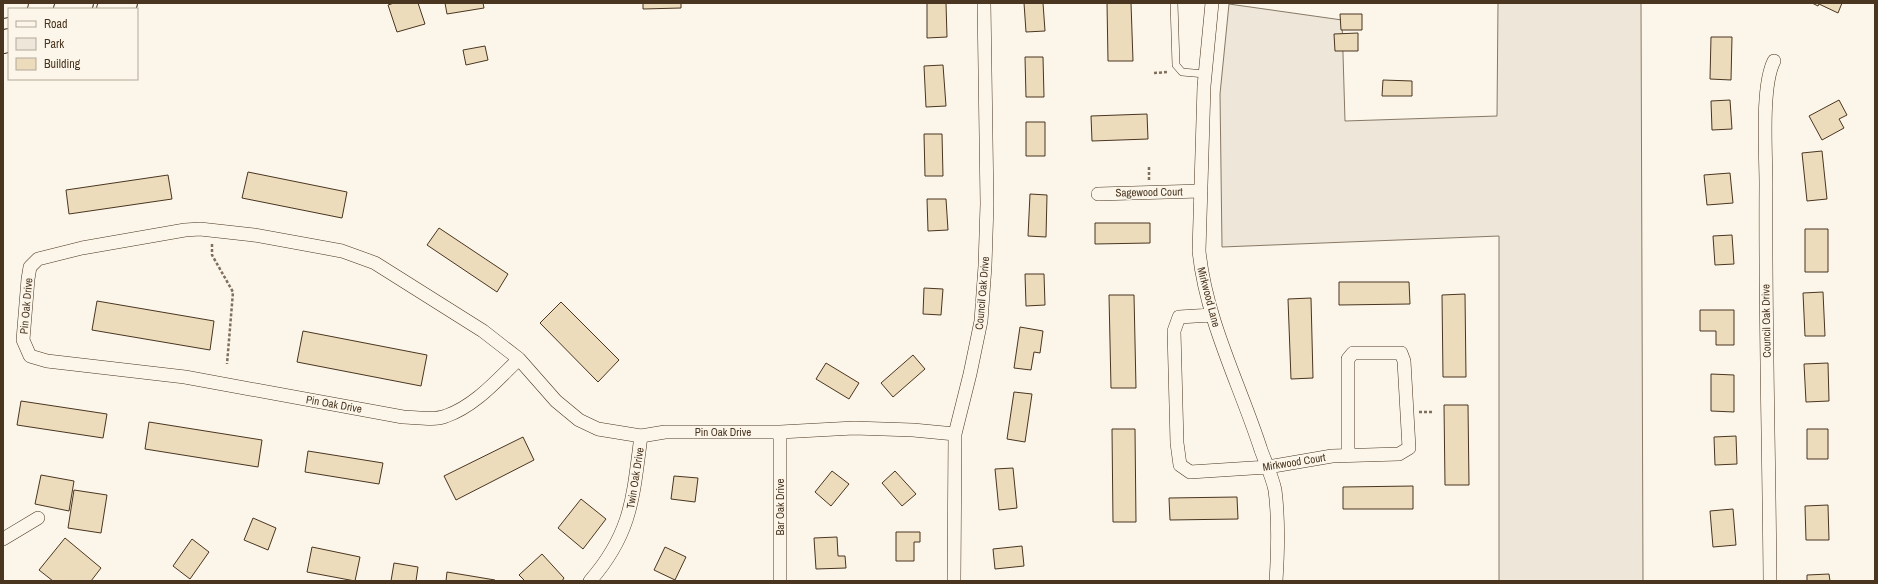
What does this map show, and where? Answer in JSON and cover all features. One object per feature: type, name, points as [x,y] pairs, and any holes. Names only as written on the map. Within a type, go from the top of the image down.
[{"type":"highway","points":[[3,7],[17,3]]},
{"type":"highway","points":[[68,8],[82,3]]},
{"type":"highway","points":[[111,8],[126,3]]},
{"type":"street","name":"Council Oak Drive","points":[[954,581],[955,434],[981,321],[985,266],[987,204],[984,3]]},
{"type":"street","name":"Mirkwood Lane","points":[[1212,3],[1205,74],[1199,251],[1201,269],[1212,315],[1268,467],[1275,490],[1279,540],[1276,581]]},
{"type":"street","name":"Council Oak Drive","points":[[1770,581],[1765,251],[1766,100],[1769,75],[1774,62]]},
{"type":"street","name":"Sagewood Court","points":[[1098,194],[1201,191]]},
{"type":"street","name":"Pin Oak Drive","points":[[519,359],[480,396],[464,408],[445,417],[431,418],[403,417],[185,377],[47,361],[30,356],[23,340],[30,267],[38,259],[82,248],[185,230],[200,229],[254,235],[342,251],[375,263],[483,331],[519,359],[556,401],[579,420],[598,429],[641,436],[666,432],[780,432],[854,428],[913,430],[955,434]]},
{"type":"street","name":"Mirkwood Court","points":[[1212,315],[1179,317],[1174,331],[1178,457],[1180,465],[1190,472],[1268,467],[1332,456],[1399,454],[1410,448],[1404,360],[1401,353],[1353,353],[1348,359],[1348,455]]},
{"type":"street","name":"Bar Oak Drive","points":[[780,432],[780,581]]},
{"type":"street","name":"Twin Oak Drive","points":[[590,581],[604,565],[622,536],[632,506],[641,436]]},
{"type":"street","points":[[3,539],[38,518]]},
{"type":"lane","points":[[1174,3],[1176,65],[1182,72],[1205,74]]},
{"type":"path","points":[[212,240],[212,255],[233,292],[227,364]]},
{"type":"green space","points":[[1498,3],[1641,3],[1643,581],[1499,581],[1499,236],[1222,247],[1220,94],[1229,4],[1342,20],[1345,121],[1497,116]]},
{"type":"building","points":[[394,3],[418,3],[425,24],[397,32],[388,5]]},
{"type":"building","points":[[445,3],[483,3],[484,8],[447,14]]},
{"type":"building","points":[[643,3],[681,3],[681,8],[643,9]]},
{"type":"building","points":[[927,3],[946,3],[947,37],[927,38]]},
{"type":"building","points":[[1024,3],[1043,3],[1045,31],[1026,32]]},
{"type":"building","points":[[1107,3],[1131,3],[1133,61],[1108,61]]},
{"type":"building","points":[[1812,3],[1842,3],[1838,13],[1819,4],[1818,6]]},
{"type":"building","points":[[1340,14],[1362,14],[1362,30],[1341,30]]},
{"type":"building","points":[[1358,33],[1358,51],[1335,51],[1334,34]]},
{"type":"building","points":[[1711,37],[1732,37],[1731,80],[1710,79]]},
{"type":"building","points":[[485,46],[488,60],[466,65],[463,50]]},
{"type":"building","points":[[1025,57],[1043,57],[1044,97],[1026,97]]},
{"type":"building","points":[[943,65],[946,106],[926,107],[924,66]]},
{"type":"building","points":[[1383,80],[1412,81],[1412,96],[1382,96]]},
{"type":"building","points":[[1730,100],[1732,129],[1712,130],[1711,101]]},
{"type":"building","points":[[1839,100],[1847,115],[1839,119],[1844,128],[1822,140],[1809,116]]},
{"type":"building","points":[[1147,114],[1148,139],[1092,141],[1091,116]]},
{"type":"building","points":[[1026,122],[1045,122],[1045,156],[1026,156]]},
{"type":"building","points":[[924,134],[942,134],[943,176],[925,176]]},
{"type":"building","points":[[1822,151],[1827,199],[1807,201],[1802,153]]},
{"type":"building","points":[[248,172],[347,192],[342,218],[242,198]]},
{"type":"building","points":[[1730,173],[1733,203],[1707,205],[1704,175]]},
{"type":"building","points":[[168,175],[172,199],[69,214],[66,190]]},
{"type":"building","points":[[1030,194],[1047,195],[1046,237],[1028,236]]},
{"type":"building","points":[[927,199],[946,199],[948,230],[928,231]]},
{"type":"building","points":[[1095,223],[1150,223],[1150,243],[1095,244]]},
{"type":"building","points":[[439,228],[508,274],[497,292],[427,245]]},
{"type":"building","points":[[1805,229],[1828,229],[1828,272],[1805,272]]},
{"type":"building","points":[[1732,235],[1734,264],[1715,265],[1713,236]]},
{"type":"building","points":[[1025,274],[1044,274],[1045,305],[1026,306]]},
{"type":"building","points":[[1339,282],[1409,282],[1410,304],[1339,305]]},
{"type":"building","points":[[924,288],[943,289],[941,315],[923,314]]},
{"type":"building","points":[[1823,292],[1825,336],[1805,336],[1803,293]]},
{"type":"building","points":[[1465,294],[1466,377],[1443,377],[1442,295]]},
{"type":"building","points":[[1109,295],[1134,295],[1136,388],[1111,388]]},
{"type":"building","points":[[1311,298],[1313,378],[1291,379],[1288,299]]},
{"type":"building","points":[[97,301],[214,321],[210,350],[92,330]]},
{"type":"building","points":[[561,302],[619,360],[598,382],[540,323]]},
{"type":"building","points":[[1700,310],[1734,310],[1734,345],[1716,345],[1716,331],[1700,331]]},
{"type":"building","points":[[1020,327],[1043,331],[1040,353],[1034,352],[1031,370],[1014,368]]},
{"type":"building","points":[[303,331],[427,355],[421,386],[297,362]]},
{"type":"building","points":[[913,355],[925,369],[893,397],[881,383]]},
{"type":"building","points":[[826,363],[859,383],[849,399],[816,379]]},
{"type":"building","points":[[1828,363],[1829,401],[1806,402],[1804,364]]},
{"type":"building","points":[[1711,374],[1734,375],[1734,412],[1711,411]]},
{"type":"building","points":[[1014,392],[1032,394],[1025,442],[1007,439]]},
{"type":"building","points":[[21,401],[107,414],[103,438],[17,425]]},
{"type":"building","points":[[1444,405],[1468,405],[1469,485],[1445,485]]},
{"type":"building","points":[[149,422],[262,440],[258,467],[145,449]]},
{"type":"building","points":[[1112,429],[1135,429],[1136,522],[1113,522]]},
{"type":"building","points":[[1807,429],[1828,429],[1828,459],[1807,459]]},
{"type":"building","points":[[1736,436],[1737,464],[1715,465],[1714,437]]},
{"type":"building","points":[[523,437],[534,460],[456,500],[444,476]]},
{"type":"building","points":[[308,451],[383,463],[379,484],[305,472]]},
{"type":"building","points":[[1013,468],[1017,508],[999,510],[995,469]]},
{"type":"building","points":[[832,471],[849,484],[831,506],[815,492]]},
{"type":"building","points":[[895,471],[916,494],[902,506],[882,483]]},
{"type":"building","points":[[41,475],[74,481],[69,511],[35,504]]},
{"type":"building","points":[[674,476],[698,478],[695,502],[671,499]]},
{"type":"building","points":[[1413,486],[1413,509],[1343,509],[1343,487]]},
{"type":"building","points":[[74,490],[107,495],[101,533],[68,528]]},
{"type":"building","points":[[1237,497],[1238,519],[1170,520],[1169,498]]},
{"type":"building","points":[[581,499],[606,519],[583,549],[558,528]]},
{"type":"building","points":[[1828,505],[1829,540],[1806,540],[1805,506]]},
{"type":"building","points":[[1733,509],[1736,545],[1713,547],[1710,511]]},
{"type":"building","points":[[253,518],[276,528],[268,550],[244,540]]},
{"type":"building","points":[[896,532],[920,532],[920,542],[914,542],[914,561],[896,561]]},
{"type":"building","points":[[837,537],[838,556],[845,556],[846,568],[816,569],[814,538]]},
{"type":"building","points":[[65,538],[101,568],[91,581],[53,581],[39,570]]},
{"type":"building","points":[[192,539],[209,552],[190,579],[173,566]]},
{"type":"building","points":[[1022,546],[1024,566],[995,569],[993,549]]},
{"type":"building","points":[[312,547],[360,557],[355,581],[307,572]]},
{"type":"building","points":[[665,547],[686,557],[675,580],[654,570]]},
{"type":"building","points":[[542,554],[564,578],[562,581],[525,581],[519,575]]},
{"type":"building","points":[[394,563],[418,567],[416,581],[391,581]]},
{"type":"building","points":[[447,572],[495,580],[495,581],[446,581]]},
{"type":"building","points":[[1829,574],[1830,581],[1807,581],[1807,575]]}]
